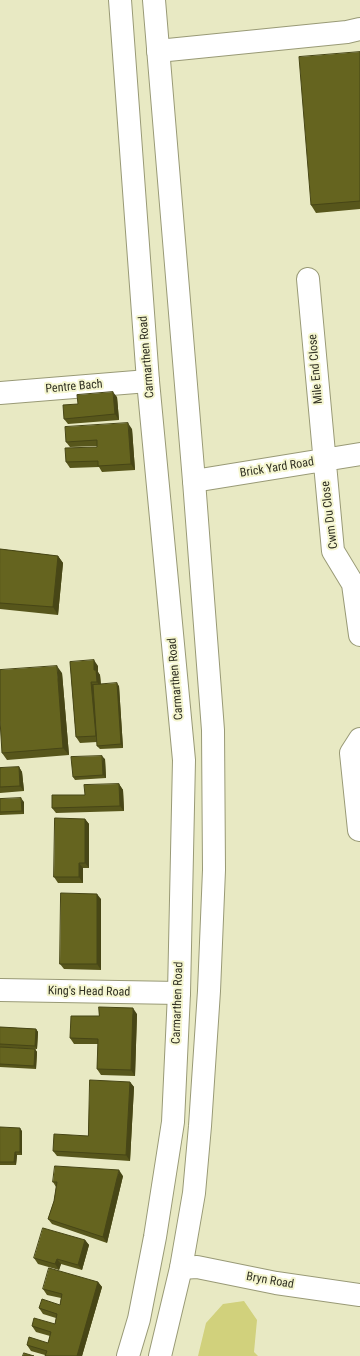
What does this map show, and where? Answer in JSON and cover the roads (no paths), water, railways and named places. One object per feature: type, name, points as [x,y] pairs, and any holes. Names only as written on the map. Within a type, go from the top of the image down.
[{"type":"main road","name":"Carmarthen Road","points":[[120,0],[148,381],[184,760],[179,993],[173,1122],[155,1237],[139,1319],[128,1356]]},
{"type":"main road","points":[[154,0],[213,730],[214,870],[209,991],[194,1194],[181,1268],[160,1356]]},
{"type":"main road","points":[[158,51],[347,32],[360,29]]},
{"type":"main road","name":"Mile End Close","points":[[308,279],[324,460]]},
{"type":"main road","name":"Pentre Bach","points":[[0,393],[148,381]]},
{"type":"main road","name":"Brick Yard Road","points":[[194,481],[360,454]]},
{"type":"main road","name":"Cwm Du Close","points":[[324,460],[332,551],[354,584],[360,636]]},
{"type":"main road","points":[[359,830],[351,753],[360,739]]},
{"type":"main road","name":"King's Head Road","points":[[0,990],[179,993]]},
{"type":"main road","name":"Bryn Road","points":[[181,1268],[197,1267],[276,1283],[360,1295]]}]
